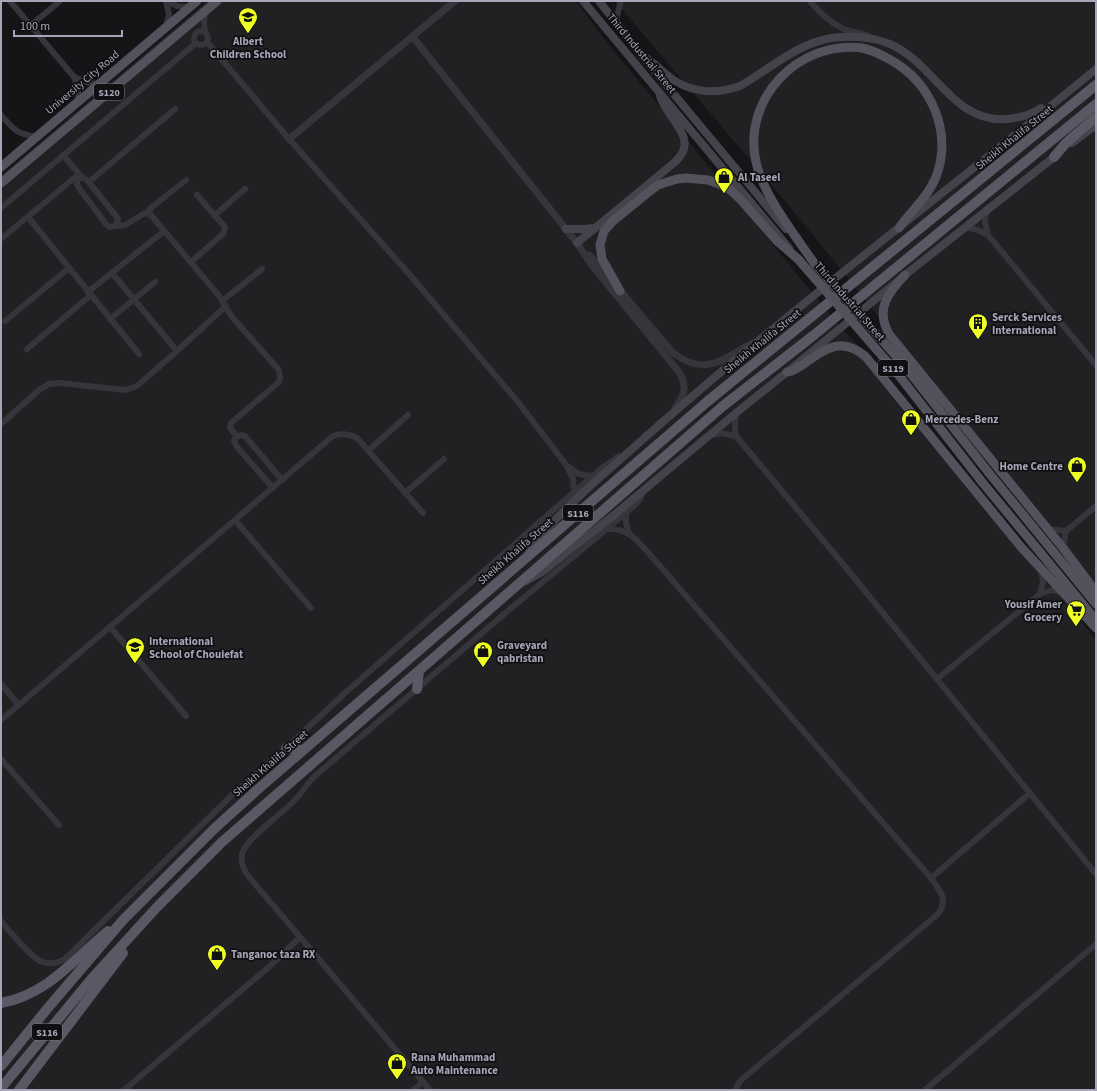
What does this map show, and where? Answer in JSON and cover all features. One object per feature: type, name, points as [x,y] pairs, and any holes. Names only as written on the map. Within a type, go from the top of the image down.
[{"type":"highway","name":"Sheikh Khalifa Street","points":[[1,1066],[47,1009],[123,920],[215,828],[302,750],[755,363],[1096,85]]},
{"type":"highway","name":"S116","points":[[1,1088],[129,936],[222,842],[723,406],[814,335],[1096,104]]},
{"type":"highway","points":[[1054,157],[1066,143],[1096,117]]},
{"type":"highway","points":[[417,689],[419,671]]},
{"type":"highway","points":[[286,748],[302,750]]},
{"type":"highway","points":[[1,1003],[16,1000],[42,988],[71,965],[110,929],[123,920]]},
{"type":"highway","points":[[19,1090],[124,950],[128,944],[129,936]]},
{"type":"main road","name":"S120","points":[[1,183],[217,1]]},
{"type":"main road","name":"Third Industrial Street","points":[[583,1],[659,92],[755,211],[777,241],[798,259],[897,373],[982,482],[1096,620]]},
{"type":"main road","name":"Third Industrial Street","points":[[599,1],[643,57],[814,264],[903,364],[989,473],[1096,604]]},
{"type":"main road","name":"University City Road","points":[[1,167],[193,4]]},
{"type":"main road","points":[[643,57],[653,62],[668,76],[683,86],[703,91],[721,91],[740,86],[796,51],[818,41],[843,37],[876,39],[896,46],[905,52],[953,99],[971,112],[981,116],[1004,120],[1023,116],[1038,110],[1058,95],[1074,87]]},
{"type":"main road","points":[[814,264],[768,194],[756,162],[754,137],[758,112],[764,99],[781,76],[792,66],[804,59],[834,49],[862,48],[875,51],[897,63],[909,72],[928,94],[935,107],[941,135],[940,157],[936,177],[929,190],[899,228]]},
{"type":"main road","points":[[108,93],[123,73],[123,68],[121,65]]},
{"type":"main road","points":[[526,558],[533,544],[548,526],[578,497],[673,412],[758,340],[1096,69]]},
{"type":"main road","points":[[577,243],[675,162],[682,154],[685,142],[684,136],[664,107],[659,92]]},
{"type":"main road","points":[[518,584],[542,572],[905,275],[1096,125]]},
{"type":"main road","name":"Third Industrial Street","points":[[620,291],[602,259],[600,245],[602,238],[608,226],[613,221],[658,185],[667,181],[686,178],[708,180],[727,188],[755,211]]},
{"type":"main road","points":[[566,229],[579,230],[595,228]]},
{"type":"main road","points":[[905,275],[892,290],[885,302],[883,315],[886,328],[899,347],[1047,528],[1096,592]]},
{"type":"main road","points":[[787,372],[796,369],[827,348],[841,346],[861,352],[1021,547],[1096,628]]},
{"type":"street","points":[[10,1],[74,77],[78,89],[78,102]]},
{"type":"street","points":[[31,25],[60,1]]},
{"type":"street","points":[[166,1],[178,6],[193,4]]},
{"type":"street","points":[[166,1],[169,14],[166,27]]},
{"type":"street","points":[[289,139],[455,1]]},
{"type":"street","points":[[617,24],[618,8],[621,1]]},
{"type":"street","points":[[810,1],[820,13],[832,22],[845,29],[865,34],[876,39]]},
{"type":"street","points":[[205,11],[204,22],[205,32],[208,37],[207,42],[289,139],[410,275],[518,402],[567,466],[573,479],[574,492]]},
{"type":"street","points":[[1,208],[196,40],[199,32],[205,32]]},
{"type":"street","points":[[180,33],[196,40],[202,45],[207,42]]},
{"type":"street","points":[[412,36],[583,250],[591,264],[682,376],[684,394],[673,412]]},
{"type":"street","points":[[74,77],[86,82],[98,84]]},
{"type":"street","points":[[89,182],[174,110]]},
{"type":"street","points":[[1,115],[10,125],[23,135],[37,137]]},
{"type":"street","points":[[63,155],[81,176],[89,182],[116,216],[118,219],[116,226]]},
{"type":"street","points":[[1,240],[81,176]]},
{"type":"street","points":[[81,176],[77,182],[79,188],[106,224],[112,227],[125,225],[142,214],[147,213],[152,207],[186,180]]},
{"type":"street","points":[[214,215],[245,189]]},
{"type":"street","points":[[191,262],[225,232],[224,226],[197,195]]},
{"type":"street","points":[[986,211],[985,222],[988,235]]},
{"type":"street","points":[[147,213],[151,214],[191,262],[224,304],[232,317],[280,374],[279,382],[231,423],[231,430],[237,437]]},
{"type":"street","points":[[28,217],[138,354]]},
{"type":"street","points":[[966,227],[978,230],[988,235],[1096,364]]},
{"type":"street","points":[[27,349],[112,272],[164,230]]},
{"type":"street","points":[[583,250],[590,255],[673,353],[682,359],[690,363],[717,363],[758,340]]},
{"type":"street","points":[[5,321],[69,268]]},
{"type":"street","points":[[1,424],[39,390],[49,384],[60,383],[118,390],[131,388],[142,382],[177,351],[262,269]]},
{"type":"street","points":[[112,272],[177,351]]},
{"type":"street","points":[[110,319],[156,282]]},
{"type":"street","points":[[736,413],[736,436],[1096,874]]},
{"type":"street","points":[[369,450],[408,415]]},
{"type":"street","points":[[711,435],[721,433],[736,436]]},
{"type":"street","points":[[1,720],[336,434],[354,436],[358,438],[423,513]]},
{"type":"street","points":[[273,488],[235,444],[234,442],[237,437],[240,435],[245,436],[282,480]]},
{"type":"street","points":[[1,921],[34,958],[42,962],[50,963],[65,959],[233,794],[286,748],[346,692],[592,476],[615,459],[631,450]]},
{"type":"street","points":[[253,466],[263,458]]},
{"type":"street","points":[[405,493],[444,459]]},
{"type":"street","points":[[567,466],[579,474],[592,476]]},
{"type":"street","points":[[430,1090],[249,877],[244,869],[242,855],[248,844],[292,803],[315,776],[510,609],[607,529],[640,499],[644,490]]},
{"type":"street","points":[[1063,548],[1066,531],[1096,506]]},
{"type":"street","points":[[626,511],[626,522],[629,533],[659,564],[931,878],[942,894],[943,899],[941,910],[938,914],[740,1081],[736,1090]]},
{"type":"street","points":[[235,520],[311,608]]},
{"type":"street","points":[[1047,528],[1066,531]]},
{"type":"street","points":[[607,529],[629,533]]},
{"type":"street","points":[[1040,594],[1043,582],[1041,570]]},
{"type":"street","points":[[937,679],[1040,594],[1051,590],[1063,592]]},
{"type":"street","points":[[110,627],[186,716]]},
{"type":"street","points":[[1,684],[19,705]]},
{"type":"street","points":[[1,758],[59,825]]},
{"type":"street","points":[[931,878],[1030,793]]},
{"type":"street","points":[[124,1090],[270,966],[300,937]]},
{"type":"street","points":[[925,1090],[1096,944]]},
{"type":"street","points":[[413,1090],[423,1082]]},
{"type":"shaded area","points":[[207,1],[576,1],[600,34],[805,284],[844,331],[873,360],[1096,640],[1096,1090],[1,1090],[1,175]]},
{"type":"shaded area","points":[[615,1],[1096,1],[1096,585],[786,202]]},
{"type":"place","name":"Albert Children School","points":[[248,34]]},
{"type":"place","name":"Al Taseel","points":[[724,194]]},
{"type":"place","name":"Serck Services International","points":[[978,340]]},
{"type":"place","name":"Mercedes-Benz","points":[[911,436]]},
{"type":"place","name":"Home Centre","points":[[1077,483]]},
{"type":"place","name":"Yousif Amer Grocery","points":[[1076,627]]},
{"type":"place","name":"International School of Chouiefat","points":[[135,664]]},
{"type":"place","name":"Graveyard qabristan","points":[[483,668]]},
{"type":"place","name":"Tanganoc taza RX","points":[[217,971]]},
{"type":"place","name":"Rana Muhammad Auto Maintenance","points":[[397,1080]]}]
